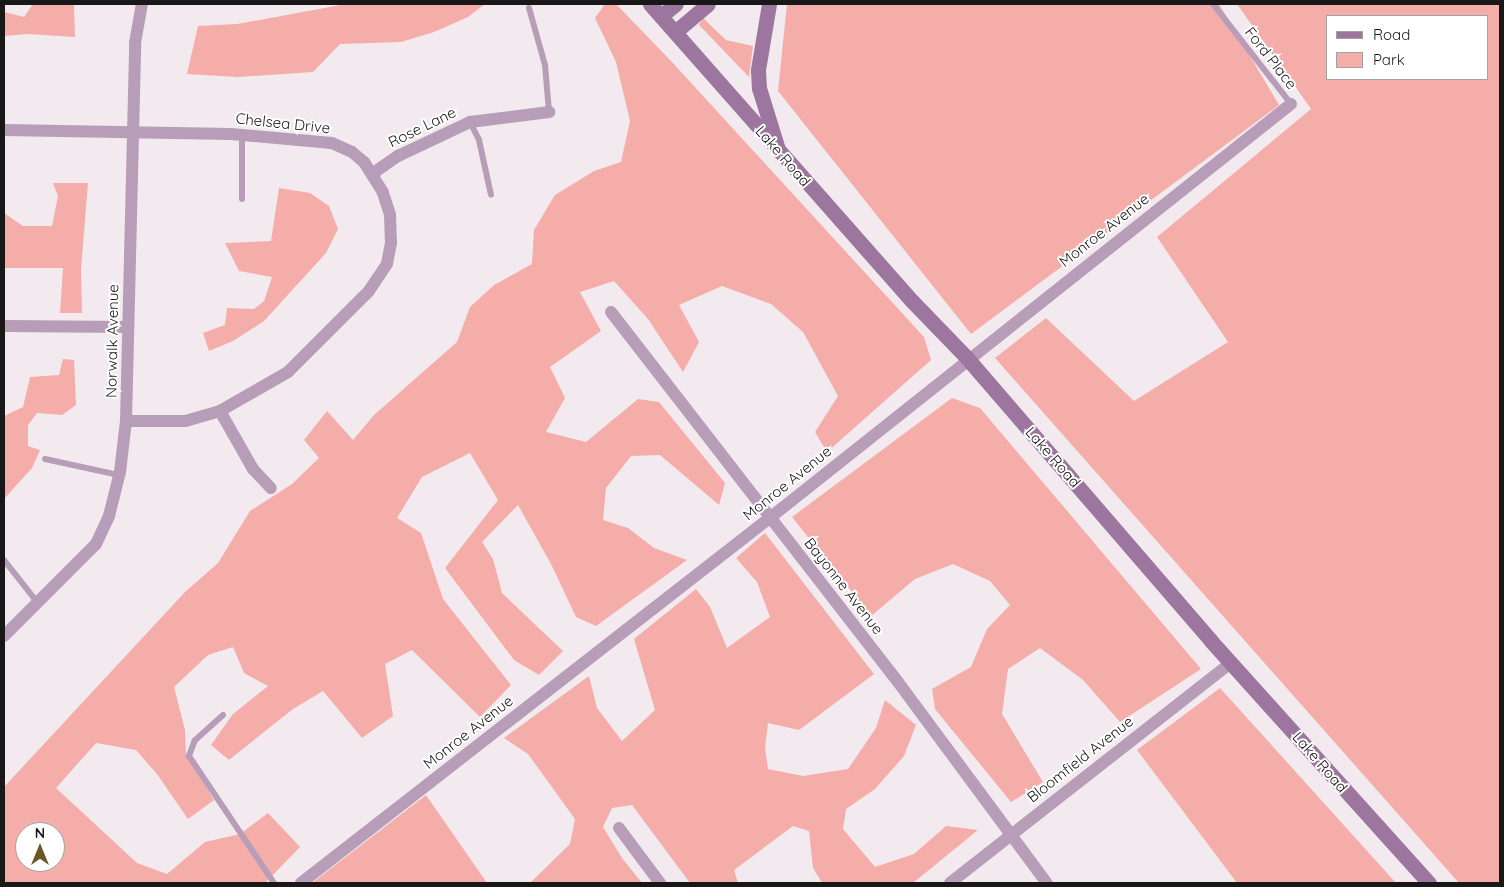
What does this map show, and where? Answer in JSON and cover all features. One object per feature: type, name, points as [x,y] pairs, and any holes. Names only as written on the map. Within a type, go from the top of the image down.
[{"type":"street","name":"Norwalk Avenue","points":[[4,636],[96,544],[109,516],[119,475],[126,421],[135,43],[142,4]]},
{"type":"street","name":"Lake Road","points":[[650,4],[780,153],[967,358],[1232,662],[1429,883]]},
{"type":"street","points":[[662,16],[676,4]]},
{"type":"street","points":[[675,32],[708,4]]},
{"type":"street","points":[[769,4],[760,48],[759,88],[780,153]]},
{"type":"street","name":"Monroe Avenue","points":[[301,883],[771,517],[967,358],[1291,104]]},
{"type":"street","name":"Rose Lane","points":[[372,174],[398,156],[470,122],[549,112]]},
{"type":"street","name":"Chelsea Drive","points":[[4,130],[242,134],[332,143],[352,152],[372,174],[390,215],[387,264],[369,291],[288,372],[220,411],[185,420],[126,421]]},
{"type":"street","name":"Bayonne Avenue","points":[[611,312],[898,682],[1047,883]]},
{"type":"street","points":[[4,326],[128,327]]},
{"type":"street","points":[[220,411],[253,469],[271,488]]},
{"type":"street","name":"Bloomfield Avenue","points":[[950,883],[1232,662]]},
{"type":"street","points":[[620,828],[660,883]]},
{"type":"lane","name":"Ford Place","points":[[1213,4],[1291,104]]},
{"type":"lane","points":[[529,8],[545,65],[549,112]]},
{"type":"lane","points":[[470,122],[479,140],[491,195]]},
{"type":"lane","points":[[242,134],[242,199]]},
{"type":"lane","points":[[45,460],[119,475]]},
{"type":"lane","points":[[4,560],[37,602]]},
{"type":"lane","points":[[223,715],[195,740],[189,756],[274,883]]},
{"type":"green space","points":[[33,4],[74,4],[75,37],[28,34],[4,36],[4,12],[24,17]]},
{"type":"green space","points":[[346,4],[485,4],[468,17],[434,32],[401,42],[340,44],[313,72],[237,77],[187,74],[198,26],[237,24]]},
{"type":"green space","points":[[605,4],[616,4],[671,61],[924,337],[931,360],[827,452],[815,432],[838,396],[803,332],[771,304],[722,286],[679,305],[699,342],[683,372],[648,319],[614,281],[580,292],[601,331],[550,367],[565,398],[546,432],[586,442],[638,399],[659,402],[725,483],[719,505],[660,455],[631,456],[606,488],[603,520],[628,528],[654,548],[687,560],[596,626],[576,617],[551,564],[518,505],[482,542],[493,559],[502,593],[563,651],[539,675],[514,660],[445,568],[498,500],[470,453],[422,477],[397,518],[421,533],[443,599],[511,685],[480,717],[412,650],[385,664],[393,716],[362,738],[323,691],[293,709],[229,760],[211,745],[233,714],[268,686],[244,673],[233,647],[208,655],[174,687],[185,730],[186,754],[214,800],[188,819],[157,774],[136,750],[96,743],[56,788],[137,863],[167,874],[205,842],[240,834],[268,813],[300,847],[265,883],[4,883],[4,787],[185,592],[218,563],[250,511],[292,484],[319,458],[304,440],[327,411],[353,440],[374,415],[457,342],[470,307],[494,285],[532,264],[534,230],[555,195],[594,171],[621,162],[630,121],[616,62],[595,18]]},
{"type":"green space","points":[[787,4],[1219,4],[1279,105],[971,334],[778,91]]},
{"type":"green space","points":[[1237,4],[1500,4],[1500,883],[1459,883],[995,358],[1046,318],[1134,401],[1228,342],[1157,237],[1311,109]]},
{"type":"green space","points":[[703,18],[726,40],[753,46],[749,77],[699,25]]},
{"type":"green space","points":[[53,183],[88,183],[81,269],[82,313],[60,313],[63,268],[4,268],[4,213],[23,226],[52,226],[58,196]]},
{"type":"green space","points":[[279,188],[310,193],[329,206],[338,229],[326,253],[264,321],[233,341],[209,351],[203,333],[225,325],[227,308],[254,309],[264,301],[272,277],[239,271],[225,243],[271,241]]},
{"type":"green space","points":[[63,359],[74,360],[76,405],[62,415],[37,413],[28,425],[28,446],[40,450],[32,468],[4,499],[4,416],[23,407],[30,377],[59,375]]},
{"type":"green space","points":[[952,398],[980,408],[1201,669],[1120,722],[1083,680],[1040,648],[1008,669],[1002,714],[1043,782],[1011,802],[935,709],[932,689],[971,667],[987,629],[1010,605],[990,581],[953,564],[915,579],[871,616],[792,517]]},
{"type":"green space","points":[[765,533],[874,674],[799,730],[768,723],[765,747],[768,769],[803,776],[848,769],[876,728],[885,700],[916,725],[904,756],[875,789],[846,809],[843,829],[875,867],[914,854],[946,826],[978,830],[913,883],[822,883],[813,868],[809,831],[793,826],[734,870],[738,883],[690,883],[632,805],[612,808],[603,827],[622,858],[642,883],[530,883],[570,844],[575,819],[528,754],[504,738],[589,676],[597,708],[622,741],[655,710],[634,639],[696,589],[710,607],[727,648],[770,617],[757,582],[736,558]]},
{"type":"green space","points":[[1220,688],[1396,883],[1237,883],[1137,750]]},
{"type":"green space","points":[[426,795],[487,883],[312,883]]}]
